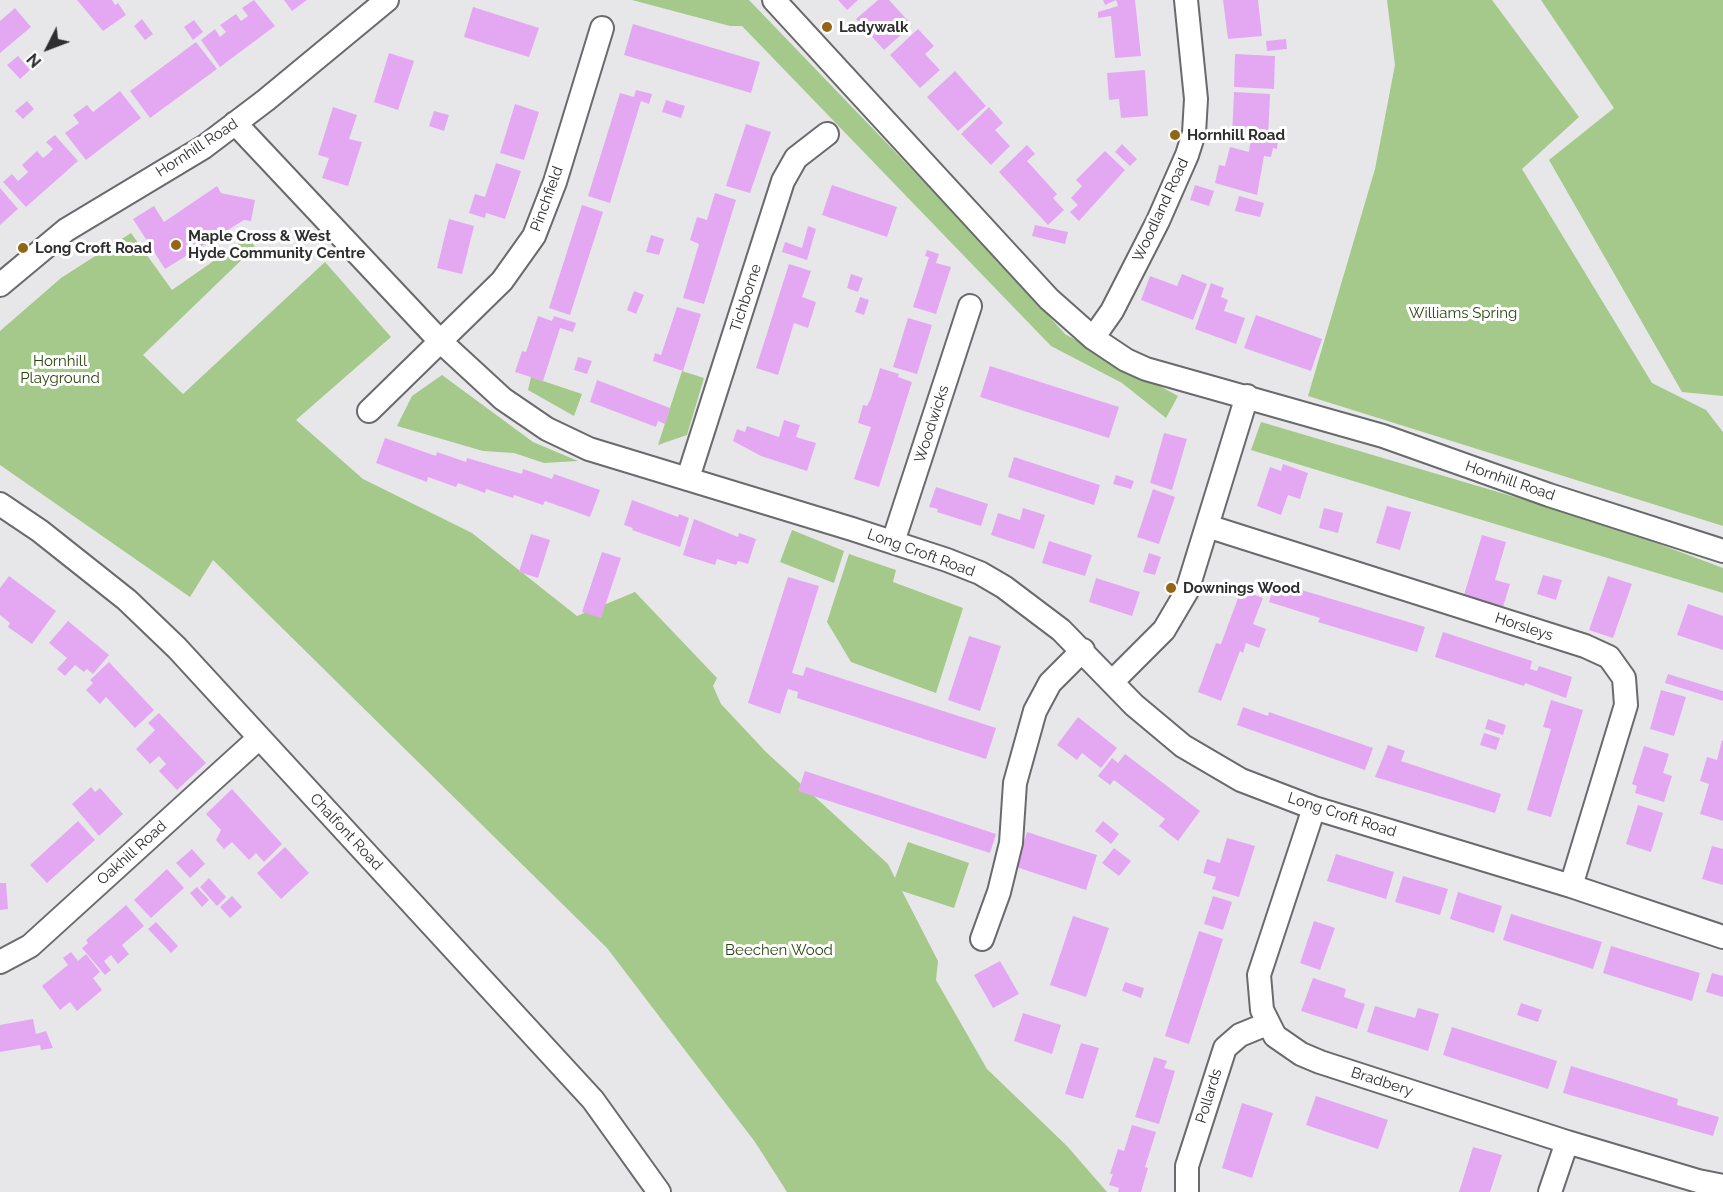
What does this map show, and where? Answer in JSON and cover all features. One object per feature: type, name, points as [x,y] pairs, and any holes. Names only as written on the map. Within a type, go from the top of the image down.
[{"type":"street","name":"Hornhill Road","points":[[0,285],[66,230],[204,147],[386,0]]},
{"type":"street","name":"Hornhill Road","points":[[774,0],[1049,299],[1093,338],[1126,360],[1146,369],[1383,436],[1549,495],[1723,551]]},
{"type":"street","name":"Woodland Road","points":[[1093,338],[1112,311],[1158,221],[1187,155],[1194,133],[1196,99],[1186,0]]},
{"type":"street","name":"Pinchfield","points":[[369,411],[501,281],[534,237],[555,182],[602,28]]},
{"type":"street","name":"Long Croft Road","points":[[235,123],[440,341],[503,399],[547,429],[589,449],[893,542],[947,560],[988,578],[1033,608],[1083,650],[1112,682],[1158,725],[1212,764],[1241,780],[1314,808],[1571,886],[1723,937]]},
{"type":"street","name":"Tichborne","points":[[688,478],[783,181],[796,158],[827,134]]},
{"type":"street","name":"Woodwicks","points":[[893,542],[970,306]]},
{"type":"street","points":[[1112,682],[1145,651],[1178,611],[1188,591],[1246,396]]},
{"type":"street","name":"Chalfont Road","points":[[0,504],[40,531],[145,616],[593,1100],[659,1192]]},
{"type":"street","name":"Horsleys","points":[[1207,526],[1585,646],[1609,657],[1624,678],[1626,705],[1571,886]]},
{"type":"street","points":[[982,939],[999,892],[1011,843],[1015,783],[1035,711],[1050,683],[1083,650]]},
{"type":"street","name":"Oakhill Road","points":[[0,962],[30,946],[259,738]]},
{"type":"street","points":[[1267,1024],[1259,993],[1259,975],[1314,808]]},
{"type":"street","name":"Bradbery","points":[[1267,1024],[1275,1036],[1301,1054],[1567,1142],[1698,1181],[1723,1186]]},
{"type":"street","name":"Pollards","points":[[1186,1192],[1187,1166],[1225,1048],[1240,1035],[1267,1024]]},
{"type":"street","points":[[1550,1192],[1567,1142]]},
{"type":"green space","points":[[632,0],[749,0],[980,240],[1065,334],[1178,396],[1166,418],[1122,383],[1051,346],[742,26],[730,26]]},
{"type":"green space","name":"Williams Spring","points":[[1387,0],[1492,0],[1579,117],[1522,169],[1652,383],[1706,410],[1723,432],[1723,526],[1308,396],[1375,169],[1395,65]]},
{"type":"green space","points":[[1541,0],[1723,0],[1723,396],[1682,392],[1549,160],[1614,108]]},
{"type":"green space","name":"Beechen Wood","points":[[131,233],[172,290],[248,237],[255,247],[143,355],[183,394],[325,262],[391,337],[296,420],[363,479],[472,533],[577,616],[635,592],[717,678],[713,686],[721,704],[766,752],[888,864],[895,878],[908,842],[969,863],[954,908],[902,891],[938,961],[936,980],[987,1069],[1067,1146],[1107,1192],[787,1192],[755,1142],[607,948],[213,560],[190,597],[0,465],[0,331],[61,278]]},
{"type":"green space","points":[[682,371],[704,378],[687,435],[658,445]]},
{"type":"green space","points":[[442,375],[533,442],[578,461],[544,463],[514,453],[483,451],[397,426],[412,396]]},
{"type":"green space","points":[[531,377],[582,394],[574,416],[528,390]]},
{"type":"green space","points":[[1261,422],[1603,523],[1723,568],[1723,593],[1251,450]]},
{"type":"green space","points":[[792,530],[844,551],[834,583],[780,562]]},
{"type":"green space","points":[[849,554],[896,570],[893,582],[963,608],[936,693],[851,662],[827,622]]},
{"type":"building","points":[[77,0],[112,0],[115,5],[118,3],[126,15],[103,31]]},
{"type":"building","points":[[254,0],[275,26],[220,67],[201,40],[215,29],[220,37],[226,32],[220,25],[236,14],[241,21],[248,16],[242,8]]},
{"type":"building","points":[[284,0],[307,0],[292,11]]},
{"type":"building","points":[[838,0],[858,0],[847,10]]},
{"type":"building","points":[[878,0],[889,0],[912,25],[884,50],[856,19]]},
{"type":"building","points":[[1103,0],[1116,0],[1105,5]]},
{"type":"building","points":[[1116,0],[1135,0],[1141,56],[1115,58],[1111,16],[1098,18],[1098,12],[1118,6]]},
{"type":"building","points":[[1223,0],[1258,0],[1262,36],[1228,39]]},
{"type":"building","points":[[473,7],[539,28],[529,57],[464,37]]},
{"type":"building","points":[[15,8],[31,27],[0,53],[0,21]]},
{"type":"building","points":[[142,19],[153,34],[145,40],[134,26]]},
{"type":"building","points":[[194,20],[203,32],[193,40],[184,27]]},
{"type":"building","points":[[633,24],[760,62],[751,93],[624,55]]},
{"type":"building","points":[[918,29],[934,46],[925,54],[940,70],[920,88],[890,55]]},
{"type":"building","points":[[1286,39],[1287,49],[1267,51],[1266,41]]},
{"type":"building","points":[[196,42],[217,69],[150,118],[130,91]]},
{"type":"building","points":[[389,53],[414,61],[398,110],[374,102]]},
{"type":"building","points":[[1235,54],[1275,56],[1274,89],[1234,87]]},
{"type":"building","points":[[18,56],[30,70],[20,79],[7,65]]},
{"type":"building","points":[[1145,70],[1148,116],[1121,118],[1119,99],[1109,100],[1107,73]]},
{"type":"building","points":[[955,71],[986,106],[958,131],[927,97]]},
{"type":"building","points":[[636,90],[652,94],[649,104],[641,101],[610,203],[588,196],[620,93],[634,97]]},
{"type":"building","points":[[120,91],[141,118],[86,160],[65,133],[79,123],[73,115],[87,105],[93,112]]},
{"type":"building","points":[[1234,92],[1270,94],[1268,138],[1278,138],[1277,149],[1273,148],[1271,157],[1264,156],[1257,195],[1215,183],[1219,165],[1225,166],[1230,147],[1249,152],[1251,137],[1232,136]]},
{"type":"building","points":[[666,100],[685,106],[681,118],[662,112]]},
{"type":"building","points":[[27,101],[34,109],[23,119],[15,111]]},
{"type":"building","points":[[515,104],[539,112],[524,160],[500,153]]},
{"type":"building","points":[[333,107],[357,115],[349,139],[362,142],[348,186],[322,178],[329,158],[318,155]]},
{"type":"building","points":[[989,107],[1003,123],[995,130],[1010,146],[991,165],[961,134]]},
{"type":"building","points":[[434,111],[449,115],[444,131],[429,126]]},
{"type":"building","points":[[746,124],[771,132],[750,193],[726,186]]},
{"type":"building","points":[[55,135],[78,161],[26,207],[3,182],[12,174],[18,181],[25,175],[28,172],[22,165],[37,151],[43,158],[48,154],[53,149],[46,142]]},
{"type":"building","points":[[1122,144],[1137,159],[1130,166],[1115,152]]},
{"type":"building","points":[[1027,145],[1035,154],[1027,161],[1057,194],[1053,198],[1064,210],[1048,225],[999,172]]},
{"type":"building","points":[[1105,151],[1125,170],[1079,221],[1070,212],[1078,205],[1071,198],[1082,186],[1076,180]]},
{"type":"building","points":[[496,163],[521,171],[505,219],[486,213],[485,218],[469,213],[475,194],[485,197]]},
{"type":"building","points":[[832,185],[897,207],[887,237],[822,215]]},
{"type":"building","points":[[1195,185],[1214,191],[1209,206],[1190,200]]},
{"type":"building","name":"Maple Cross & West Hyde Community Centre","points":[[217,186],[221,193],[255,200],[251,221],[244,220],[165,269],[133,219],[154,206],[164,222]]},
{"type":"building","points":[[0,188],[18,209],[0,225]]},
{"type":"building","points":[[715,193],[736,200],[704,304],[683,298],[699,244],[690,240],[697,217],[707,220]]},
{"type":"building","points":[[1239,196],[1264,203],[1260,217],[1235,211]]},
{"type":"building","points":[[582,205],[603,212],[570,315],[549,308]]},
{"type":"building","points":[[449,219],[474,226],[462,274],[437,268]]},
{"type":"building","points":[[1035,225],[1068,232],[1065,244],[1032,236]]},
{"type":"building","points":[[808,226],[816,229],[807,260],[782,252],[785,242],[802,248]]},
{"type":"building","points":[[651,235],[664,239],[659,255],[646,252]]},
{"type":"building","points":[[927,250],[939,254],[936,263],[951,267],[936,314],[913,307],[929,257],[925,256]]},
{"type":"building","points":[[789,264],[811,271],[802,297],[816,302],[808,328],[794,323],[778,375],[756,368]]},
{"type":"building","points":[[851,274],[863,278],[858,292],[847,288]]},
{"type":"building","points":[[1182,274],[1207,284],[1193,320],[1141,300],[1150,276],[1177,286]]},
{"type":"building","points":[[1211,283],[1224,288],[1221,297],[1228,300],[1224,311],[1245,318],[1236,344],[1195,329]]},
{"type":"building","points":[[634,291],[644,295],[636,314],[627,310]]},
{"type":"building","points":[[860,297],[869,300],[864,315],[855,312]]},
{"type":"building","points":[[677,307],[701,314],[683,371],[653,361],[655,353],[661,355]]},
{"type":"building","points":[[1256,315],[1322,339],[1311,371],[1244,348]]},
{"type":"building","points":[[538,316],[552,321],[554,316],[576,323],[573,332],[560,328],[543,381],[515,372],[522,351],[526,352]]},
{"type":"building","points":[[908,318],[932,325],[917,374],[893,367]]},
{"type":"building","points":[[578,357],[592,361],[587,374],[574,370]]},
{"type":"building","points":[[990,366],[1119,407],[1109,438],[980,397]]},
{"type":"building","points":[[880,368],[899,374],[898,377],[912,382],[879,487],[854,479],[871,427],[858,423],[863,405],[867,406],[871,398]]},
{"type":"building","points":[[597,380],[670,408],[665,424],[658,421],[656,427],[590,402]]},
{"type":"building","points":[[784,420],[800,425],[796,437],[816,443],[807,471],[761,456],[733,441],[737,429],[745,432],[747,426],[779,437]]},
{"type":"building","points":[[1164,433],[1187,439],[1172,490],[1150,483]]},
{"type":"building","points":[[385,438],[436,456],[437,452],[466,462],[467,458],[522,474],[523,469],[552,479],[554,474],[600,490],[590,517],[545,501],[543,505],[486,489],[485,493],[458,483],[456,487],[428,477],[427,482],[376,463]]},
{"type":"building","points":[[1014,457],[1100,485],[1094,505],[1008,477]]},
{"type":"building","points":[[1283,464],[1308,473],[1300,499],[1288,495],[1281,515],[1257,506],[1270,467],[1281,471]]},
{"type":"building","points":[[1116,475],[1134,481],[1131,489],[1113,484]]},
{"type":"building","points":[[936,487],[988,504],[981,526],[937,512],[938,509],[929,507]]},
{"type":"building","points":[[1153,489],[1175,497],[1159,544],[1137,537]]},
{"type":"building","points":[[632,500],[678,517],[679,514],[689,518],[680,547],[624,525]]},
{"type":"building","points":[[1387,506],[1411,512],[1400,550],[1376,543]]},
{"type":"building","points":[[1023,508],[1045,515],[1034,549],[991,535],[998,513],[1020,520]]},
{"type":"building","points":[[1324,508],[1343,513],[1338,533],[1319,528]]},
{"type":"building","points":[[694,519],[738,537],[739,533],[756,539],[748,564],[738,561],[736,565],[717,559],[715,565],[683,555]]},
{"type":"building","points":[[531,534],[550,540],[538,578],[519,572]]},
{"type":"building","points":[[1482,535],[1506,542],[1495,580],[1510,584],[1503,607],[1464,595]]},
{"type":"building","points":[[1049,541],[1092,555],[1085,576],[1042,563]]},
{"type":"building","points":[[602,552],[621,558],[601,618],[582,612]]},
{"type":"building","points":[[1149,553],[1161,557],[1155,575],[1143,572]]},
{"type":"building","points":[[1543,575],[1562,580],[1556,600],[1537,594]]},
{"type":"building","points":[[9,576],[56,611],[32,644],[8,627],[10,623],[0,615],[0,588]]},
{"type":"building","points":[[1608,576],[1632,584],[1613,638],[1589,630]]},
{"type":"building","points":[[788,577],[819,586],[792,673],[803,676],[806,667],[996,728],[986,759],[797,698],[798,692],[788,689],[780,714],[748,703]]},
{"type":"building","points":[[1096,578],[1140,592],[1132,616],[1089,602]]},
{"type":"building","points":[[1275,582],[1425,627],[1417,652],[1318,622],[1320,618],[1269,602]]},
{"type":"building","points":[[1241,590],[1263,598],[1253,624],[1266,629],[1259,648],[1246,643],[1243,653],[1240,651],[1221,701],[1198,692],[1216,643],[1221,644]]},
{"type":"building","points":[[1688,604],[1723,616],[1723,650],[1677,635]]},
{"type":"building","points":[[68,621],[109,655],[93,674],[87,669],[84,672],[75,665],[65,676],[57,669],[67,658],[49,643]]},
{"type":"building","points":[[1443,632],[1532,661],[1530,669],[1537,671],[1539,666],[1572,677],[1566,698],[1525,683],[1524,686],[1435,657]]},
{"type":"building","points":[[969,636],[1001,646],[980,711],[948,700]]},
{"type":"building","points":[[109,662],[154,710],[135,728],[106,697],[100,704],[86,690],[93,683],[90,680]]},
{"type":"building","points":[[1668,674],[1723,691],[1723,701],[1665,683]]},
{"type":"building","points":[[1661,690],[1686,697],[1674,736],[1650,729]]},
{"type":"building","points":[[1551,700],[1583,710],[1551,817],[1527,810],[1551,729],[1543,727]]},
{"type":"building","points":[[1243,707],[1268,716],[1269,712],[1373,748],[1365,770],[1237,725]]},
{"type":"building","points":[[159,713],[206,763],[177,790],[159,771],[166,764],[159,756],[150,764],[136,749],[155,730],[148,723]]},
{"type":"building","points":[[1078,717],[1117,748],[1101,768],[1082,753],[1077,760],[1057,745]]},
{"type":"building","points":[[1488,719],[1506,725],[1503,735],[1485,729]]},
{"type":"building","points":[[1484,733],[1500,738],[1496,750],[1480,745]]},
{"type":"building","points":[[1722,740],[1723,821],[1700,814],[1709,784],[1700,781],[1707,757],[1717,760]]},
{"type":"building","points":[[1388,745],[1405,751],[1401,761],[1501,794],[1495,813],[1375,777]]},
{"type":"building","points":[[1644,746],[1669,754],[1663,773],[1672,776],[1664,802],[1635,793],[1637,786],[1632,784]]},
{"type":"building","points":[[1125,754],[1200,811],[1178,841],[1159,826],[1165,819],[1114,780],[1110,785],[1098,776],[1112,758],[1118,763]]},
{"type":"building","points":[[805,771],[996,834],[990,853],[798,791]]},
{"type":"building","points":[[91,787],[95,792],[100,788],[123,814],[99,836],[72,804]]},
{"type":"building","points":[[232,789],[282,844],[264,862],[256,853],[249,860],[232,842],[224,849],[216,840],[221,830],[206,814]]},
{"type":"building","points":[[1638,805],[1663,813],[1651,852],[1626,844]]},
{"type":"building","points":[[78,821],[95,840],[47,883],[30,865]]},
{"type":"building","points":[[1103,821],[1119,834],[1111,844],[1095,831]]},
{"type":"building","points":[[1027,832],[1097,855],[1086,890],[1016,867]]},
{"type":"building","points":[[1227,838],[1255,846],[1239,897],[1212,889],[1216,877],[1203,873],[1207,859],[1220,863]]},
{"type":"building","points":[[1712,846],[1723,849],[1723,885],[1702,879]]},
{"type":"building","points":[[285,847],[309,873],[281,899],[257,873]]},
{"type":"building","points":[[1114,848],[1131,861],[1119,876],[1102,863]]},
{"type":"building","points":[[192,849],[205,864],[190,878],[176,863]]},
{"type":"building","points":[[1336,854],[1394,872],[1386,899],[1327,881]]},
{"type":"building","points":[[167,869],[184,888],[151,918],[134,900]]},
{"type":"building","points":[[1403,876],[1448,889],[1440,915],[1395,902]]},
{"type":"building","points":[[209,878],[226,897],[217,906],[200,887]]},
{"type":"building","points":[[0,883],[6,883],[8,909],[0,910]]},
{"type":"building","points":[[197,887],[209,900],[202,907],[190,893]]},
{"type":"building","points":[[1458,892],[1502,906],[1494,933],[1450,919]]},
{"type":"building","points":[[232,896],[242,907],[230,918],[220,907]]},
{"type":"building","points":[[1213,896],[1232,902],[1223,930],[1204,924]]},
{"type":"building","points":[[126,905],[144,926],[122,945],[129,954],[118,964],[111,955],[104,961],[111,970],[105,975],[82,948],[88,943],[86,940]]},
{"type":"building","points":[[1511,914],[1602,942],[1593,969],[1503,940]]},
{"type":"building","points":[[1073,916],[1109,928],[1086,997],[1050,985]]},
{"type":"building","points":[[1314,921],[1335,928],[1320,970],[1300,963]]},
{"type":"building","points":[[156,922],[178,946],[171,953],[148,929]]},
{"type":"building","points":[[1199,931],[1223,939],[1189,1044],[1165,1036]]},
{"type":"building","points":[[1611,946],[1700,973],[1692,1001],[1603,973]]},
{"type":"building","points":[[71,952],[78,961],[86,954],[100,972],[93,978],[102,990],[77,1011],[70,1002],[60,1010],[42,986],[68,965],[63,958]]},
{"type":"building","points":[[1000,961],[1019,994],[993,1008],[974,975]]},
{"type":"building","points":[[1712,973],[1723,976],[1723,997],[1706,992]]},
{"type":"building","points":[[1313,978],[1346,989],[1344,997],[1365,1004],[1357,1029],[1301,1011]]},
{"type":"building","points":[[1125,982],[1144,988],[1141,998],[1122,991]]},
{"type":"building","points":[[1521,1003],[1542,1010],[1538,1022],[1517,1015]]},
{"type":"building","points":[[1375,1006],[1415,1018],[1418,1008],[1439,1014],[1428,1051],[1367,1032]]},
{"type":"building","points":[[1023,1013],[1061,1025],[1052,1054],[1014,1041]]},
{"type":"building","points":[[33,1019],[36,1034],[46,1031],[53,1048],[41,1050],[40,1045],[0,1052],[0,1025]]},
{"type":"building","points":[[1452,1027],[1557,1061],[1548,1089],[1443,1055]]},
{"type":"building","points":[[1081,1043],[1099,1048],[1083,1099],[1065,1094]]},
{"type":"building","points":[[1154,1057],[1167,1061],[1164,1068],[1175,1071],[1159,1124],[1135,1117]]},
{"type":"building","points":[[1571,1066],[1678,1099],[1677,1105],[1719,1117],[1713,1136],[1563,1093]]},
{"type":"building","points":[[1316,1096],[1388,1120],[1378,1149],[1306,1125]]},
{"type":"building","points":[[1242,1103],[1273,1113],[1252,1178],[1222,1168]]},
{"type":"building","points":[[1132,1125],[1156,1132],[1145,1167],[1148,1168],[1141,1192],[1118,1192],[1119,1188],[1109,1185],[1113,1174],[1110,1174],[1118,1149],[1124,1151]]},
{"type":"building","points":[[1473,1147],[1502,1155],[1490,1192],[1459,1192]]},
{"type":"place","name":"Ladywalk","points":[[827,27]]},
{"type":"place","name":"Hornhill Road","points":[[1175,135]]},
{"type":"place","name":"Maple Cross & West Hyde Community Centre","points":[[176,245]]},
{"type":"place","name":"Long Croft Road","points":[[23,248]]},
{"type":"place","name":"Downings Wood","points":[[1171,588]]},
{"type":"park label","name":"Hornhill Playground","points":[[60,370]]}]
